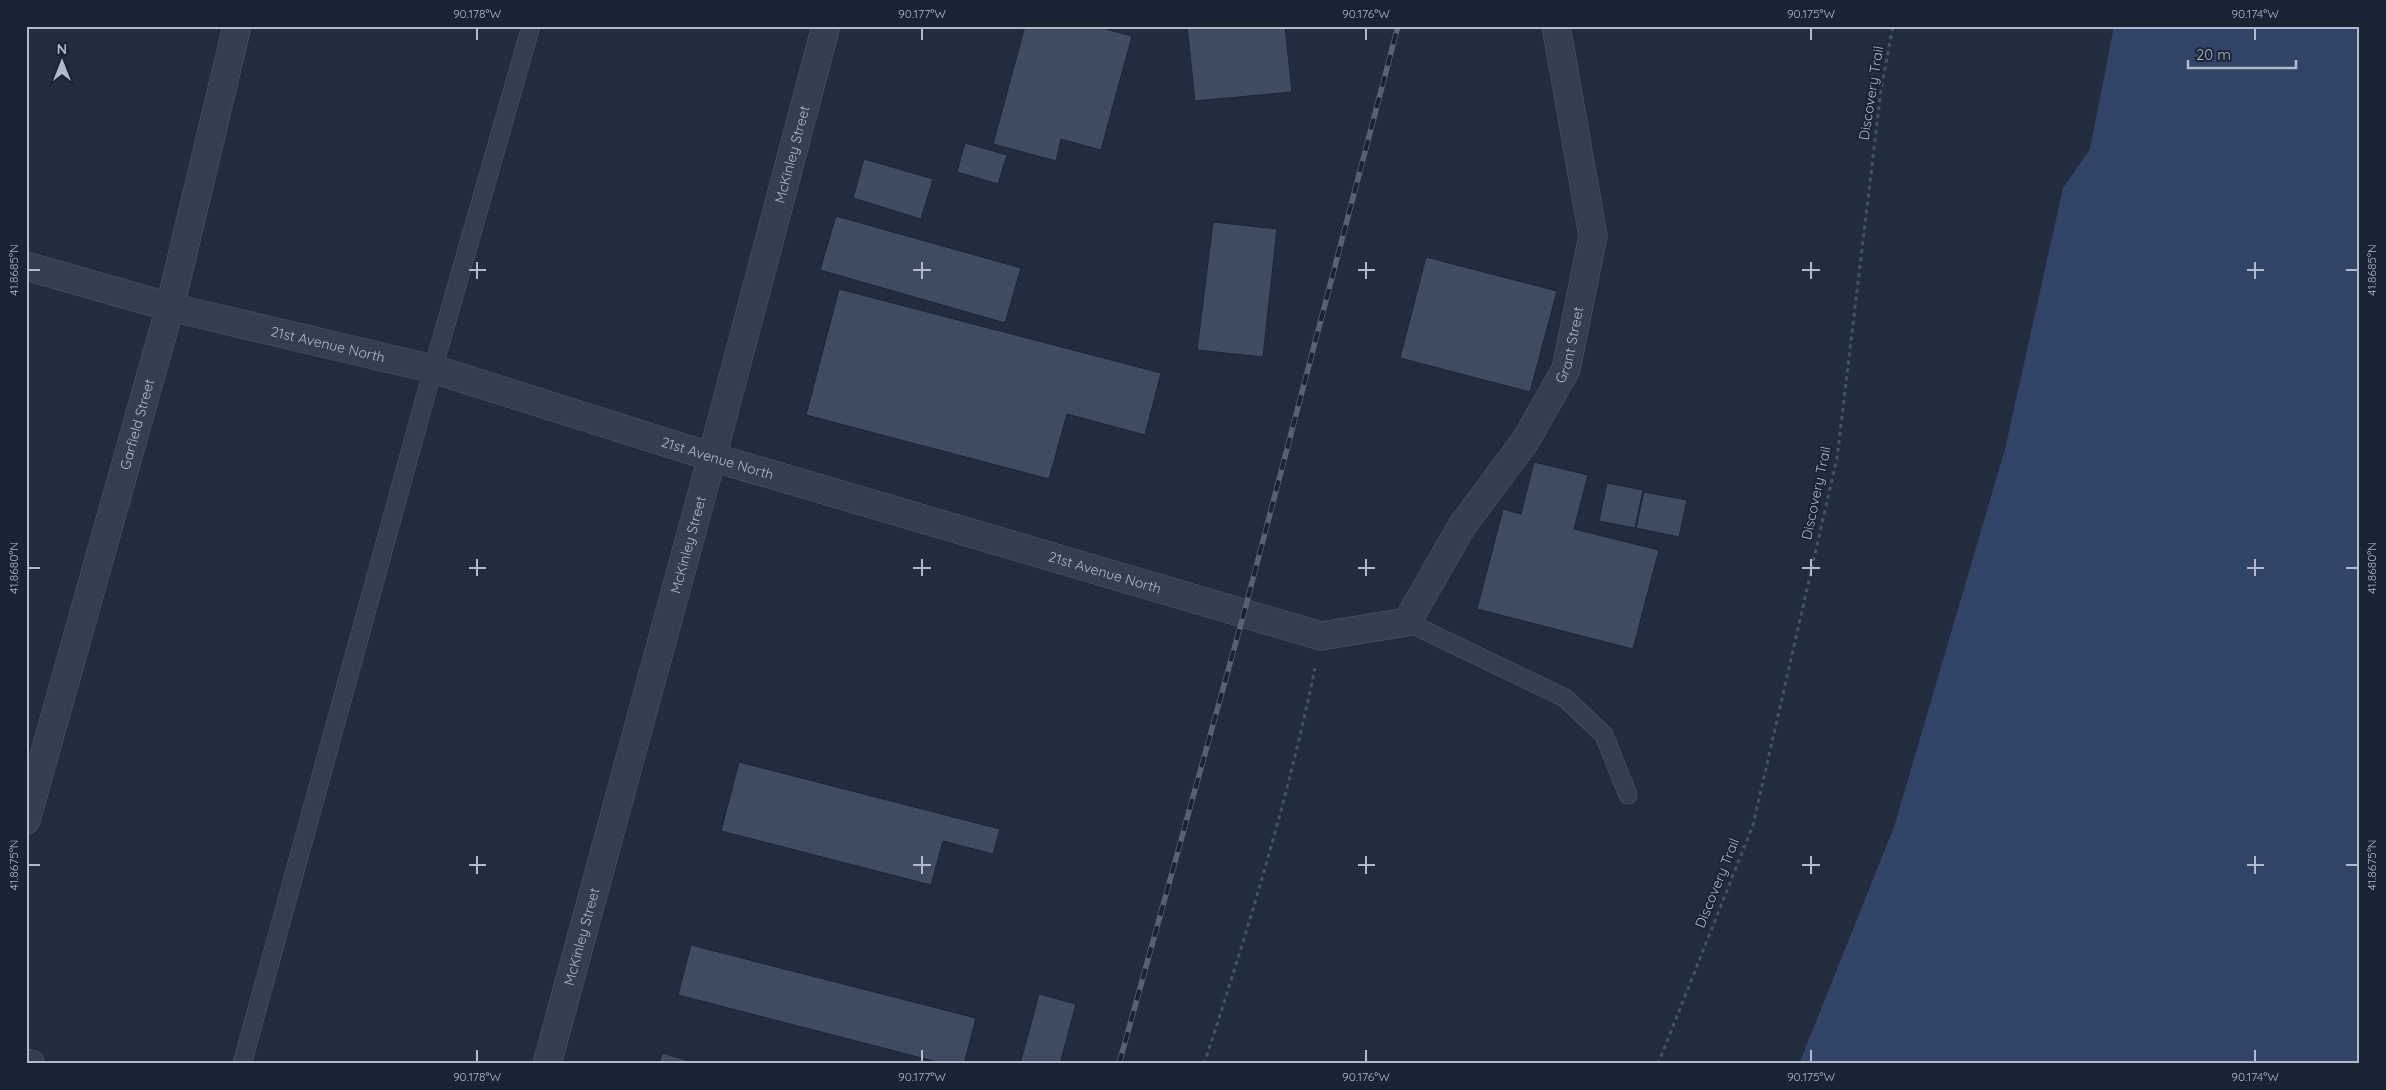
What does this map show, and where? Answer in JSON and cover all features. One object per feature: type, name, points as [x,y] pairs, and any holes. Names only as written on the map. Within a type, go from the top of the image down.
[{"type":"street","name":"Garfield Street","points":[[26,820],[170,307],[237,26]]},
{"type":"street","name":"McKinley Street","points":[[547,1064],[712,457],[826,26]]},
{"type":"street","name":"Grant Street","points":[[1407,622],[1462,526],[1526,440],[1566,369],[1593,236],[1556,26]]},
{"type":"street","name":"21st Avenue North","points":[[26,266],[170,307],[433,369],[712,457],[1322,636],[1407,622]]},
{"type":"street","points":[[26,1063],[31,1064]]},
{"type":"lane","points":[[242,1064],[433,369],[531,26]]},
{"type":"lane","points":[[1407,622],[1565,698],[1604,735],[1628,795]]},
{"type":"path","name":"Discovery Trail","points":[[1658,1064],[1753,824],[1837,458],[1881,90],[1893,26]]},
{"type":"path","points":[[1204,1064],[1254,914],[1301,735],[1322,636]]},
{"type":"water","points":[[2114,26],[2360,26],[2360,1064],[1799,1064],[1894,827],[2005,449],[2063,188],[2090,149]]},
{"type":"building","points":[[1025,26],[1094,26],[1132,36],[1101,150],[1061,139],[1056,161],[993,144]]},
{"type":"building","points":[[1187,26],[1285,26],[1292,92],[1195,101]]},
{"type":"building","points":[[965,143],[1007,155],[998,184],[957,172]]},
{"type":"building","points":[[864,159],[933,179],[921,219],[853,198]]},
{"type":"building","points":[[836,216],[1021,268],[1005,323],[820,270]]},
{"type":"building","points":[[1213,222],[1277,229],[1263,357],[1197,350]]},
{"type":"building","points":[[1426,257],[1557,291],[1530,392],[1400,358]]},
{"type":"building","points":[[839,289],[1161,373],[1145,435],[1067,414],[1049,479],[806,415]]},
{"type":"building","points":[[1534,462],[1588,475],[1574,529],[1659,550],[1633,649],[1477,609],[1503,509],[1521,514]]},
{"type":"building","points":[[1607,483],[1643,490],[1635,528],[1599,521]]},
{"type":"building","points":[[1644,492],[1687,500],[1679,537],[1636,528]]},
{"type":"building","points":[[739,762],[1000,829],[993,854],[943,841],[931,885],[721,831]]},
{"type":"building","points":[[691,945],[976,1018],[964,1064],[945,1064],[678,995]]},
{"type":"building","points":[[1039,994],[1076,1004],[1060,1064],[1020,1064]]},
{"type":"building","points":[[662,1053],[700,1064],[659,1064]]},
{"type":"railway","points":[[1119,1064],[1244,613],[1398,26]]}]
